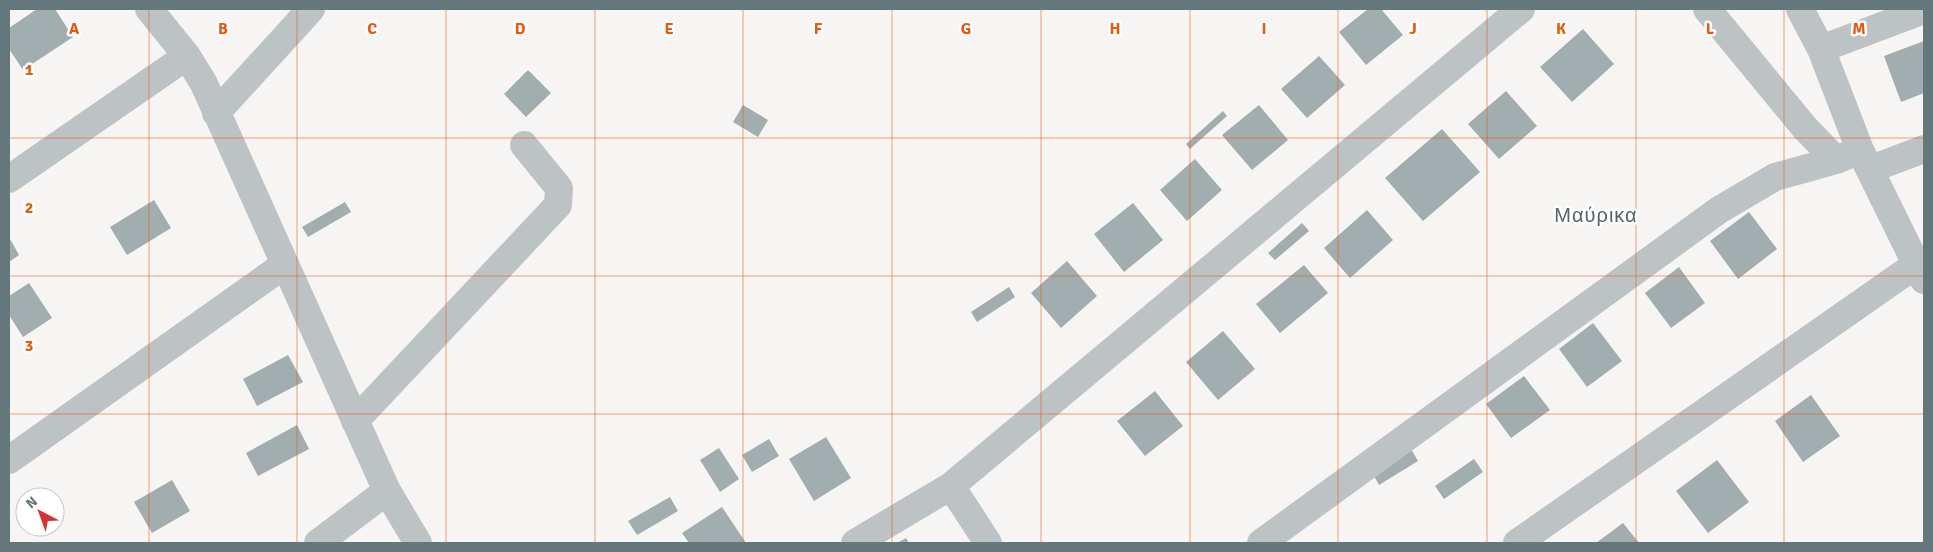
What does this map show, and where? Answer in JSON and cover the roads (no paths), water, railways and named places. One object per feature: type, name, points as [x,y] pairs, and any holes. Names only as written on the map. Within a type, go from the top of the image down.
[{"type":"street","points":[[149,9],[187,56],[204,84],[387,491],[418,543]]},
{"type":"street","points":[[216,114],[311,9]]},
{"type":"street","points":[[855,543],[951,486],[1521,9]]},
{"type":"street","points":[[1707,9],[1805,128],[1856,160]]},
{"type":"street","points":[[1518,543],[1921,273],[1856,160],[1821,48],[1800,9]]},
{"type":"street","points":[[1821,48],[1924,10]]},
{"type":"street","points":[[9,179],[187,56]]},
{"type":"street","points":[[355,421],[558,205],[559,188],[524,145]]},
{"type":"street","points":[[1261,543],[1719,210],[1775,177],[1856,160],[1924,149]]},
{"type":"street","points":[[9,460],[284,265]]},
{"type":"street","points":[[951,486],[988,543]]},
{"type":"street","points":[[318,543],[387,491]]},
{"type":"district","name":"Μαύρικα","points":[[1596,215]]}]
